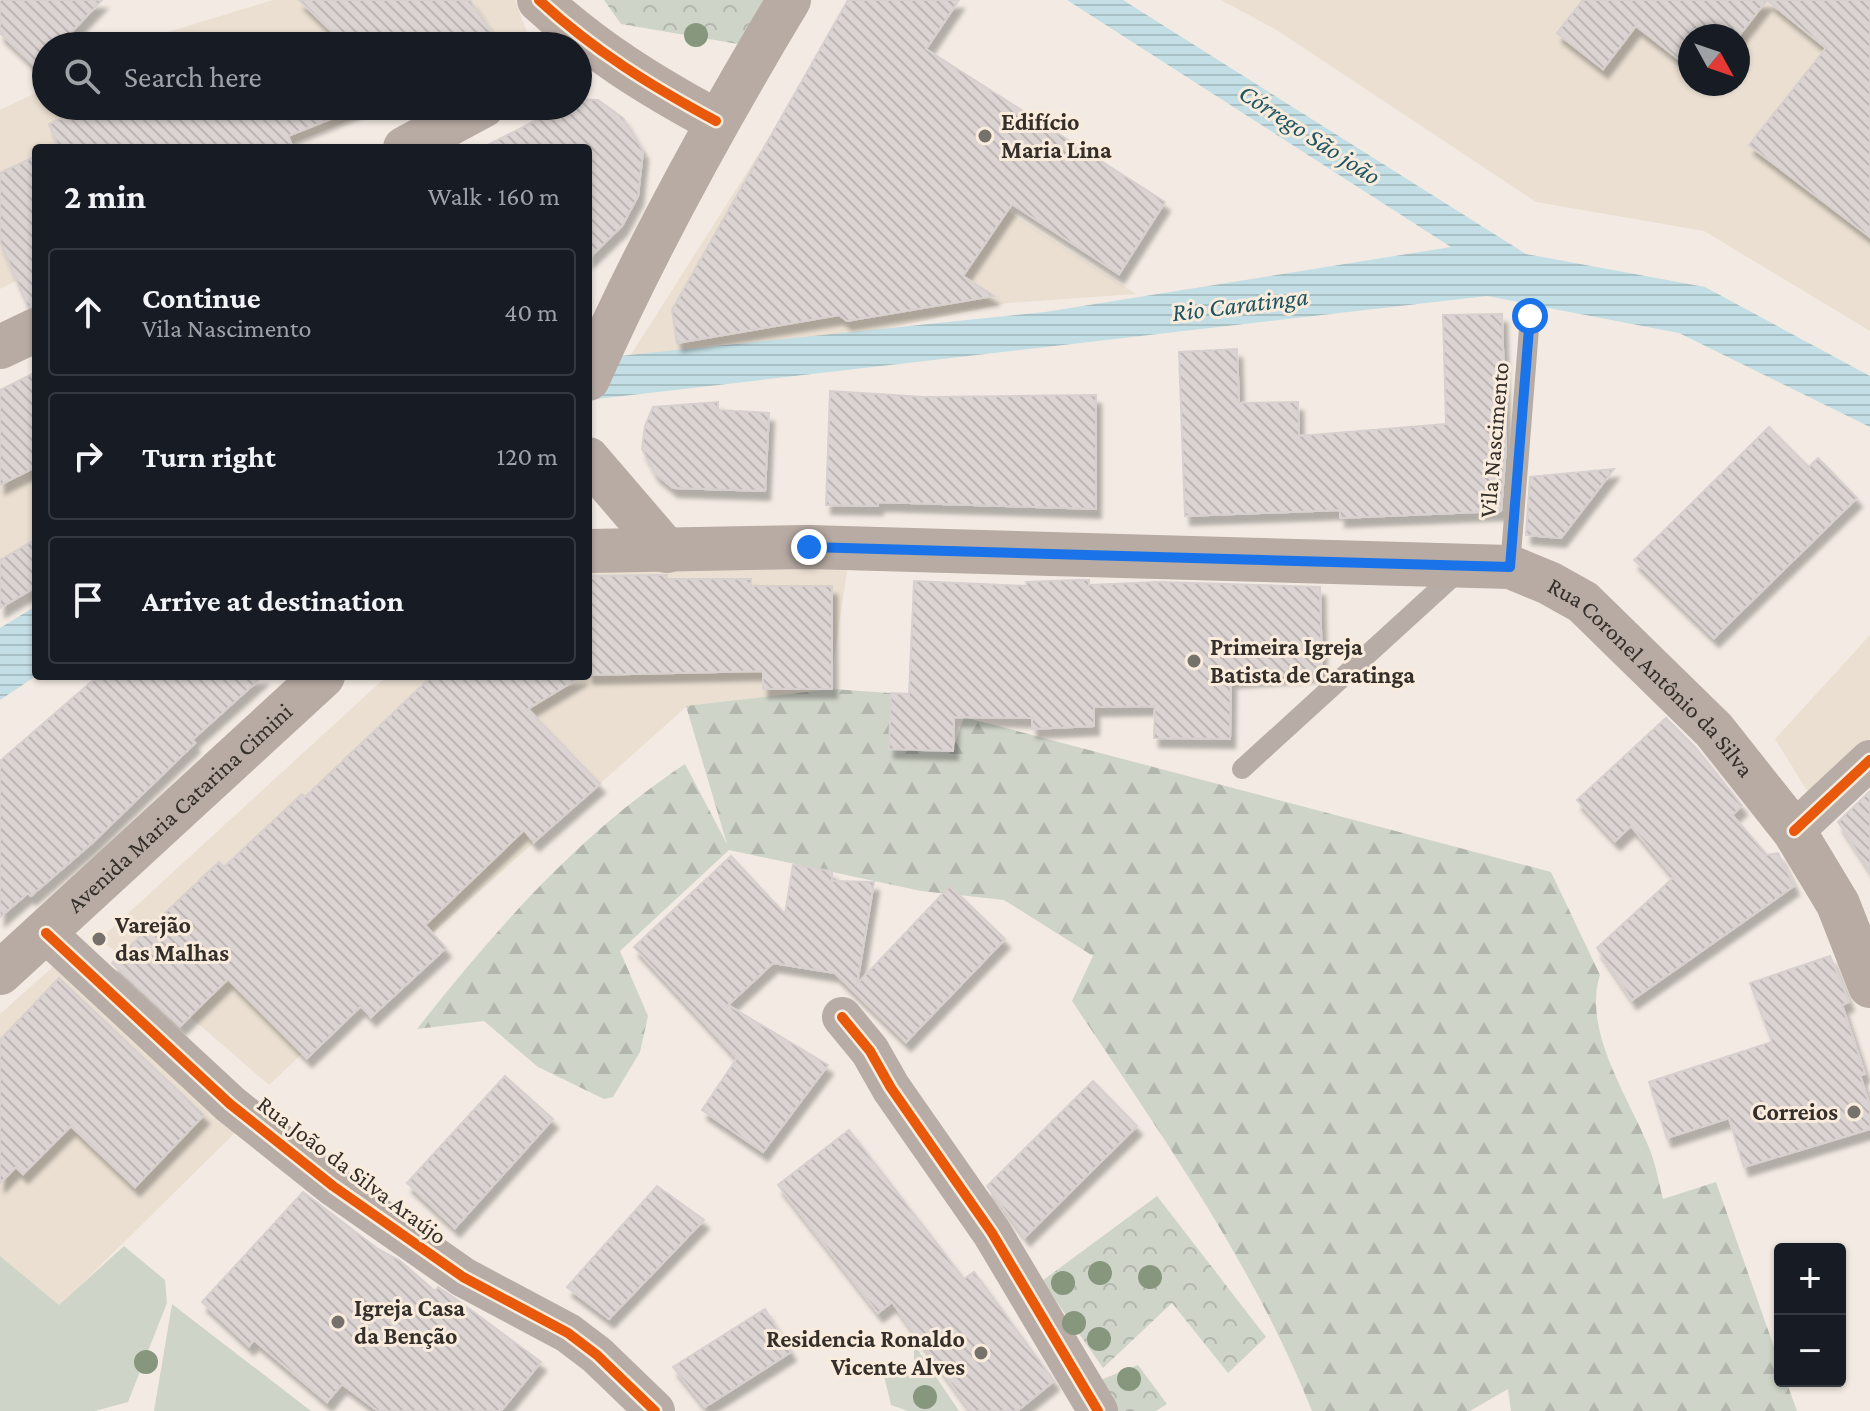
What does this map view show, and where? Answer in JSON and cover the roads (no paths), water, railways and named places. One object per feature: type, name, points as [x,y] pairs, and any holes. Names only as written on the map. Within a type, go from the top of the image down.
[{"type":"main road","points":[[539,0],[568,32]]},
{"type":"main road","points":[[592,370],[620,306],[716,121],[789,0]]},
{"type":"main road","points":[[592,54],[716,121]]},
{"type":"main road","points":[[412,144],[457,120]]},
{"type":"main road","points":[[0,347],[32,332]]},
{"type":"main road","points":[[592,464],[667,551]]},
{"type":"main road","name":"Rua Coronel Antônio da Silva","points":[[592,551],[809,547],[1510,567],[1549,583],[1583,602],[1714,730],[1794,831],[1838,904],[1870,986]]},
{"type":"main road","name":"Avenida Maria Catarina Cimini","points":[[0,973],[319,680]]},
{"type":"street","points":[[1794,831],[1870,760]]},
{"type":"street","name":"Rua João da Silva Araújo","points":[[46,933],[230,1104],[333,1186],[463,1277],[568,1333],[597,1355],[655,1411]]},
{"type":"street","points":[[842,1017],[870,1051],[891,1088],[992,1233],[1093,1409]]},
{"type":"lane","name":"Vila Nascimento","points":[[1510,567],[1530,316]]},
{"type":"lane","points":[[1242,769],[1465,565]]},
{"type":"water","points":[[1067,0],[1123,0],[1526,254],[1705,287],[1870,376],[1870,427],[1679,333],[1487,296],[592,400],[592,386],[600,358],[1045,312],[1451,247]]},
{"type":"water","points":[[32,608],[32,679],[0,700],[0,628]]},
{"type":"place","name":"Edifício Maria Lina","points":[[985,136]]},
{"type":"place","name":"Primeira Igreja Batista de Caratinga","points":[[1194,661]]},
{"type":"place","name":"Varejão das Malhas","points":[[99,939]]},
{"type":"place","name":"Correios","points":[[1854,1112]]},
{"type":"place","name":"Igreja Casa da Benção","points":[[338,1322]]},
{"type":"place","name":"Residencia Ronaldo Vicente Alves","points":[[981,1353]]},
{"type":"water label","name":"Córrego São joão","points":[[1310,134]]},
{"type":"water label","name":"Rio Caratinga","points":[[1240,304]]}]
